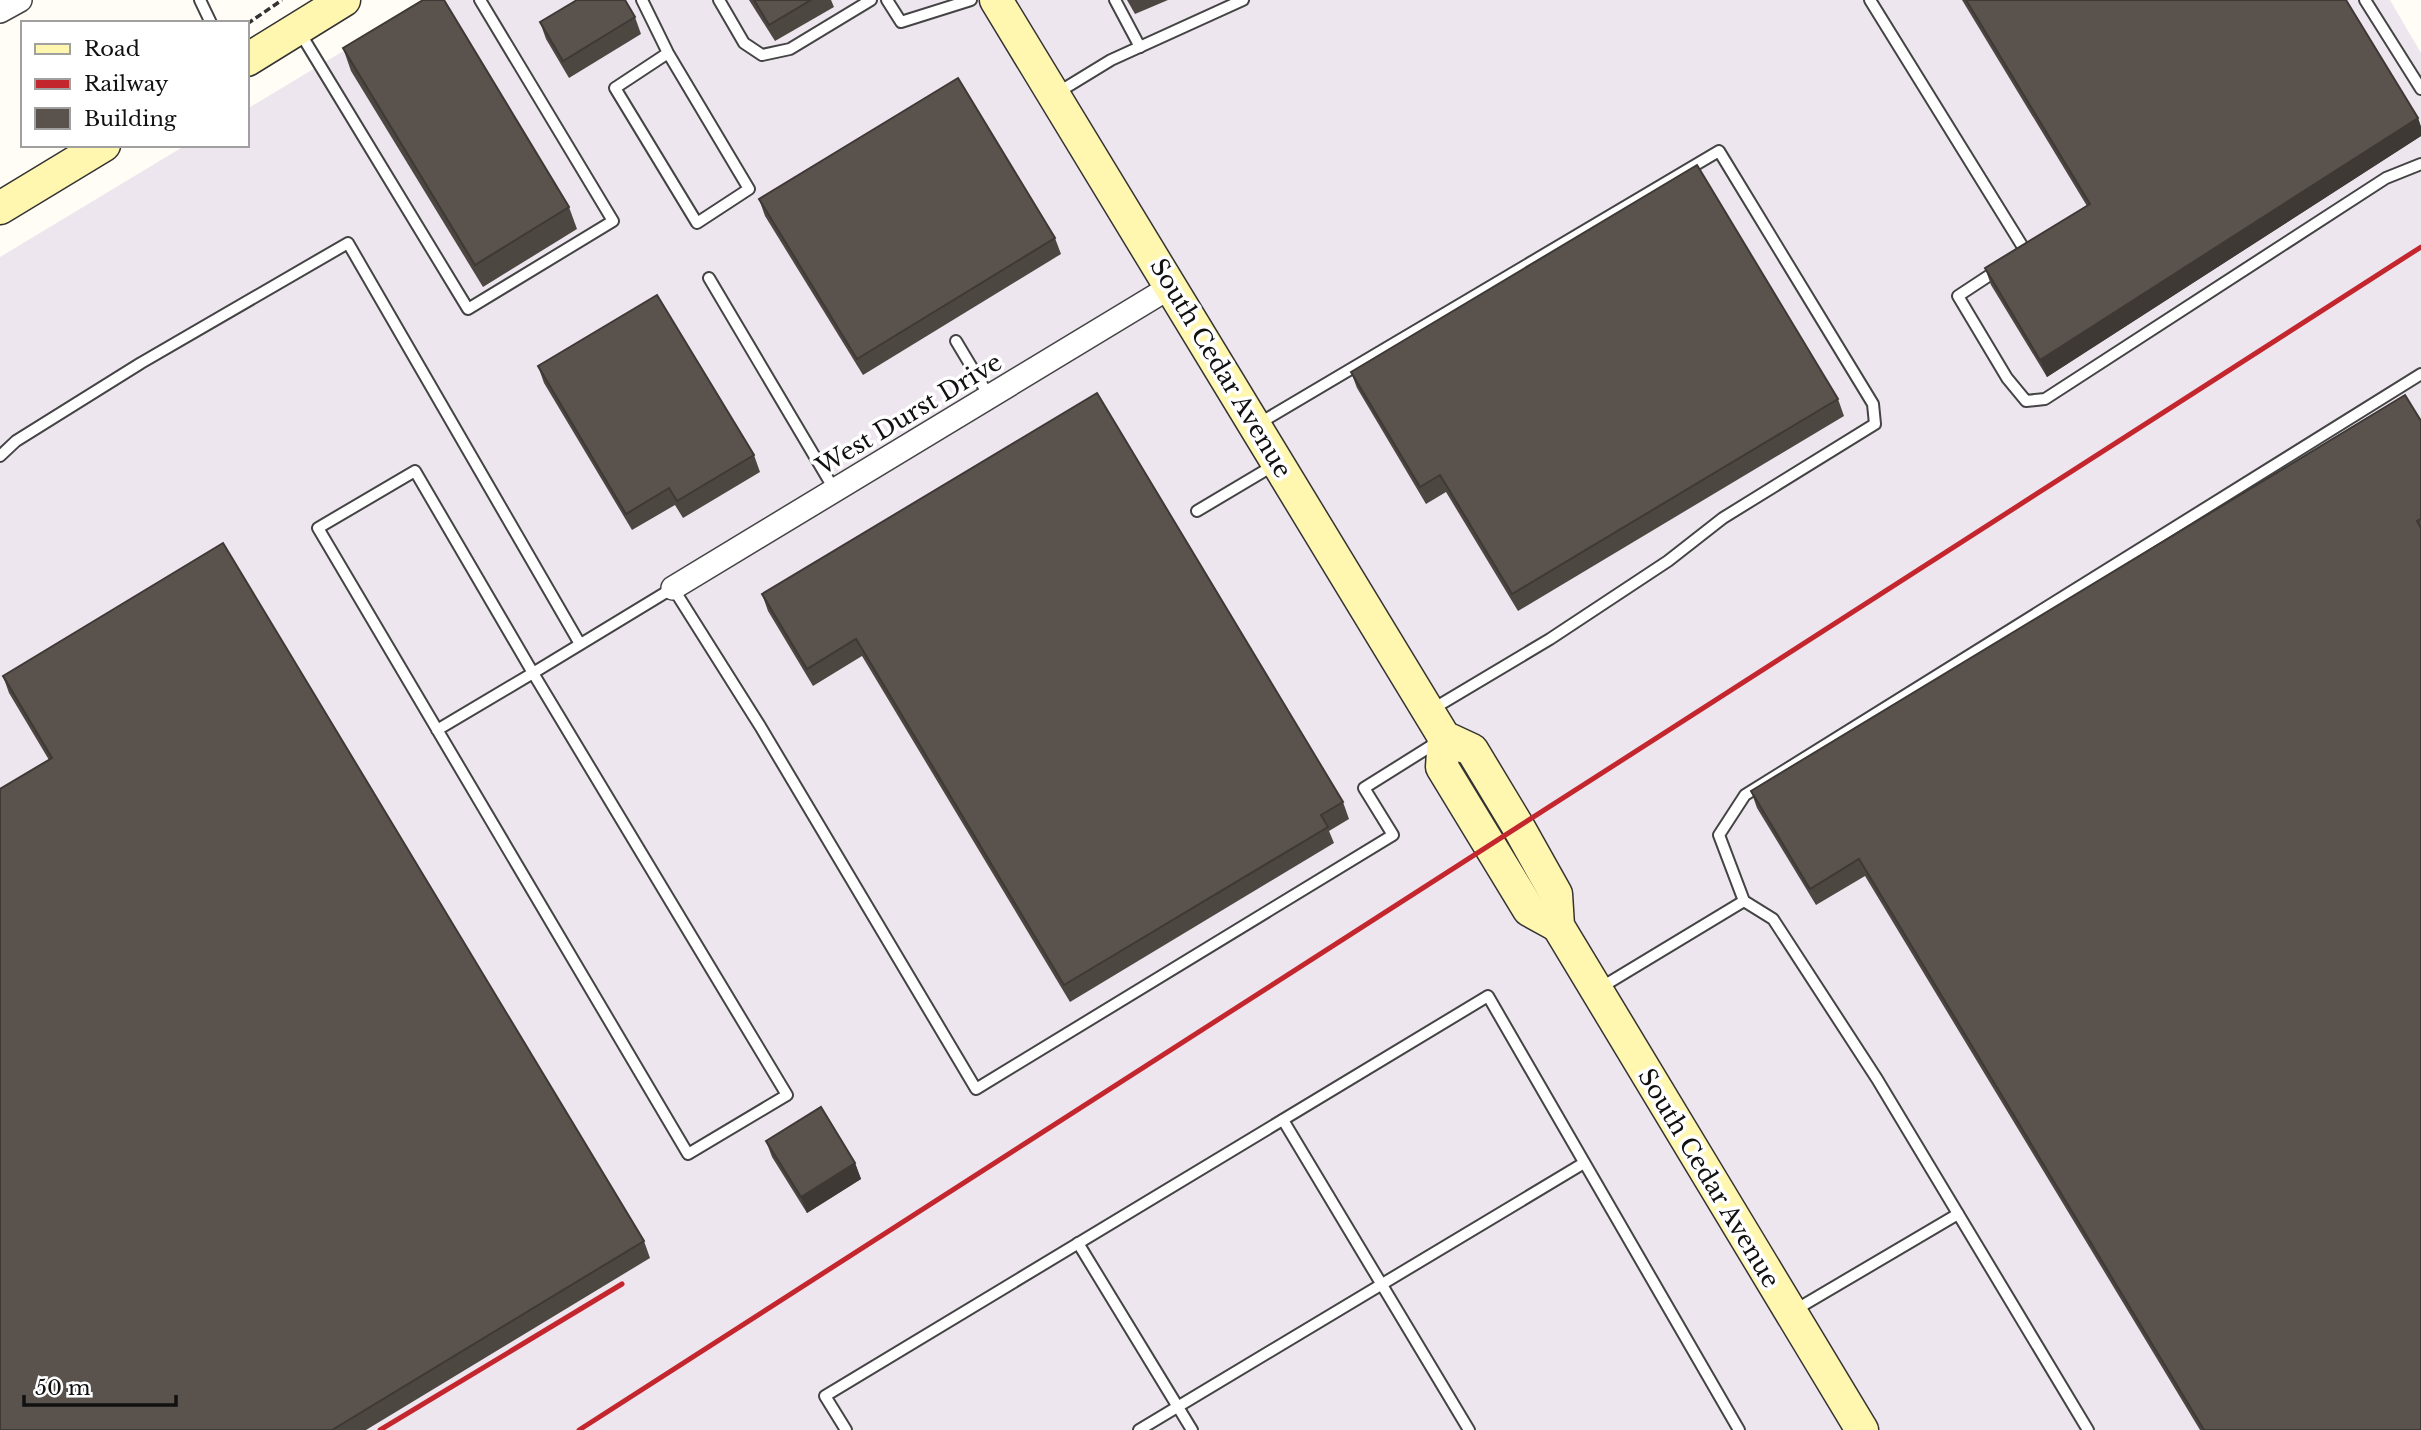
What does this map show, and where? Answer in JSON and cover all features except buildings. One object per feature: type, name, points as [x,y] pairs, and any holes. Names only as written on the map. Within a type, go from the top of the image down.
[{"type":"main road","points":[[248,59],[344,0]]},
{"type":"main road","name":"South Cedar Avenue","points":[[996,0],[1436,724],[1442,767],[1529,910],[1558,926],[1862,1430]]},
{"type":"main road","points":[[0,208],[101,147]]},
{"type":"street","points":[[0,11],[20,0]]},
{"type":"street","name":"West Durst Drive","points":[[673,588],[1172,286]]},
{"type":"lane","points":[[200,0],[210,21]]},
{"type":"lane","points":[[297,29],[468,309],[613,221],[480,0]]},
{"type":"lane","points":[[642,0],[668,53],[749,189],[697,223],[615,88],[668,53]]},
{"type":"lane","points":[[719,0],[744,43],[762,55],[790,49],[871,0]]},
{"type":"lane","points":[[887,0],[901,22],[971,0]]},
{"type":"lane","points":[[1115,0],[1140,47]]},
{"type":"lane","points":[[1055,94],[1111,60],[1243,0]]},
{"type":"lane","points":[[1870,0],[2026,252],[1958,296],[2007,378],[2026,401],[2045,399],[2386,178],[2421,164]]},
{"type":"lane","points":[[2365,0],[2421,89]]},
{"type":"lane","points":[[437,730],[673,588],[760,726],[976,1089],[1393,835],[1363,788],[1436,724],[1550,639],[1668,561],[1723,518],[1875,424],[1874,404],[1719,151],[1256,426]]},
{"type":"lane","points":[[0,456],[16,441],[141,363],[348,243],[580,644]]},
{"type":"lane","points":[[709,278],[834,489]]},
{"type":"lane","points":[[956,341],[989,397]]},
{"type":"lane","points":[[2088,1430],[1877,1079],[1773,919],[1744,901],[1719,835],[1745,795],[2421,374]]},
{"type":"lane","points":[[1197,511],[1278,462]]},
{"type":"lane","points":[[415,471],[533,673],[788,1095],[688,1154],[317,528],[415,471]]},
{"type":"lane","points":[[1596,991],[1744,901]]},
{"type":"lane","points":[[846,1430],[825,1396],[1488,996],[1739,1430]]},
{"type":"lane","points":[[1283,1120],[1469,1430]]},
{"type":"lane","points":[[1139,1430],[1381,1282],[1584,1163]]},
{"type":"lane","points":[[1791,1312],[1958,1214]]},
{"type":"lane","points":[[1078,1243],[1192,1430]]},
{"type":"path","points":[[248,23],[282,0]]},
{"type":"shaded area","points":[[428,0],[2390,0],[2421,53],[2421,1430],[0,1430],[0,257],[183,147],[248,147],[248,108]]},
{"type":"railway","points":[[579,1430],[2421,247]]},
{"type":"railway","points":[[380,1430],[622,1284]]}]
